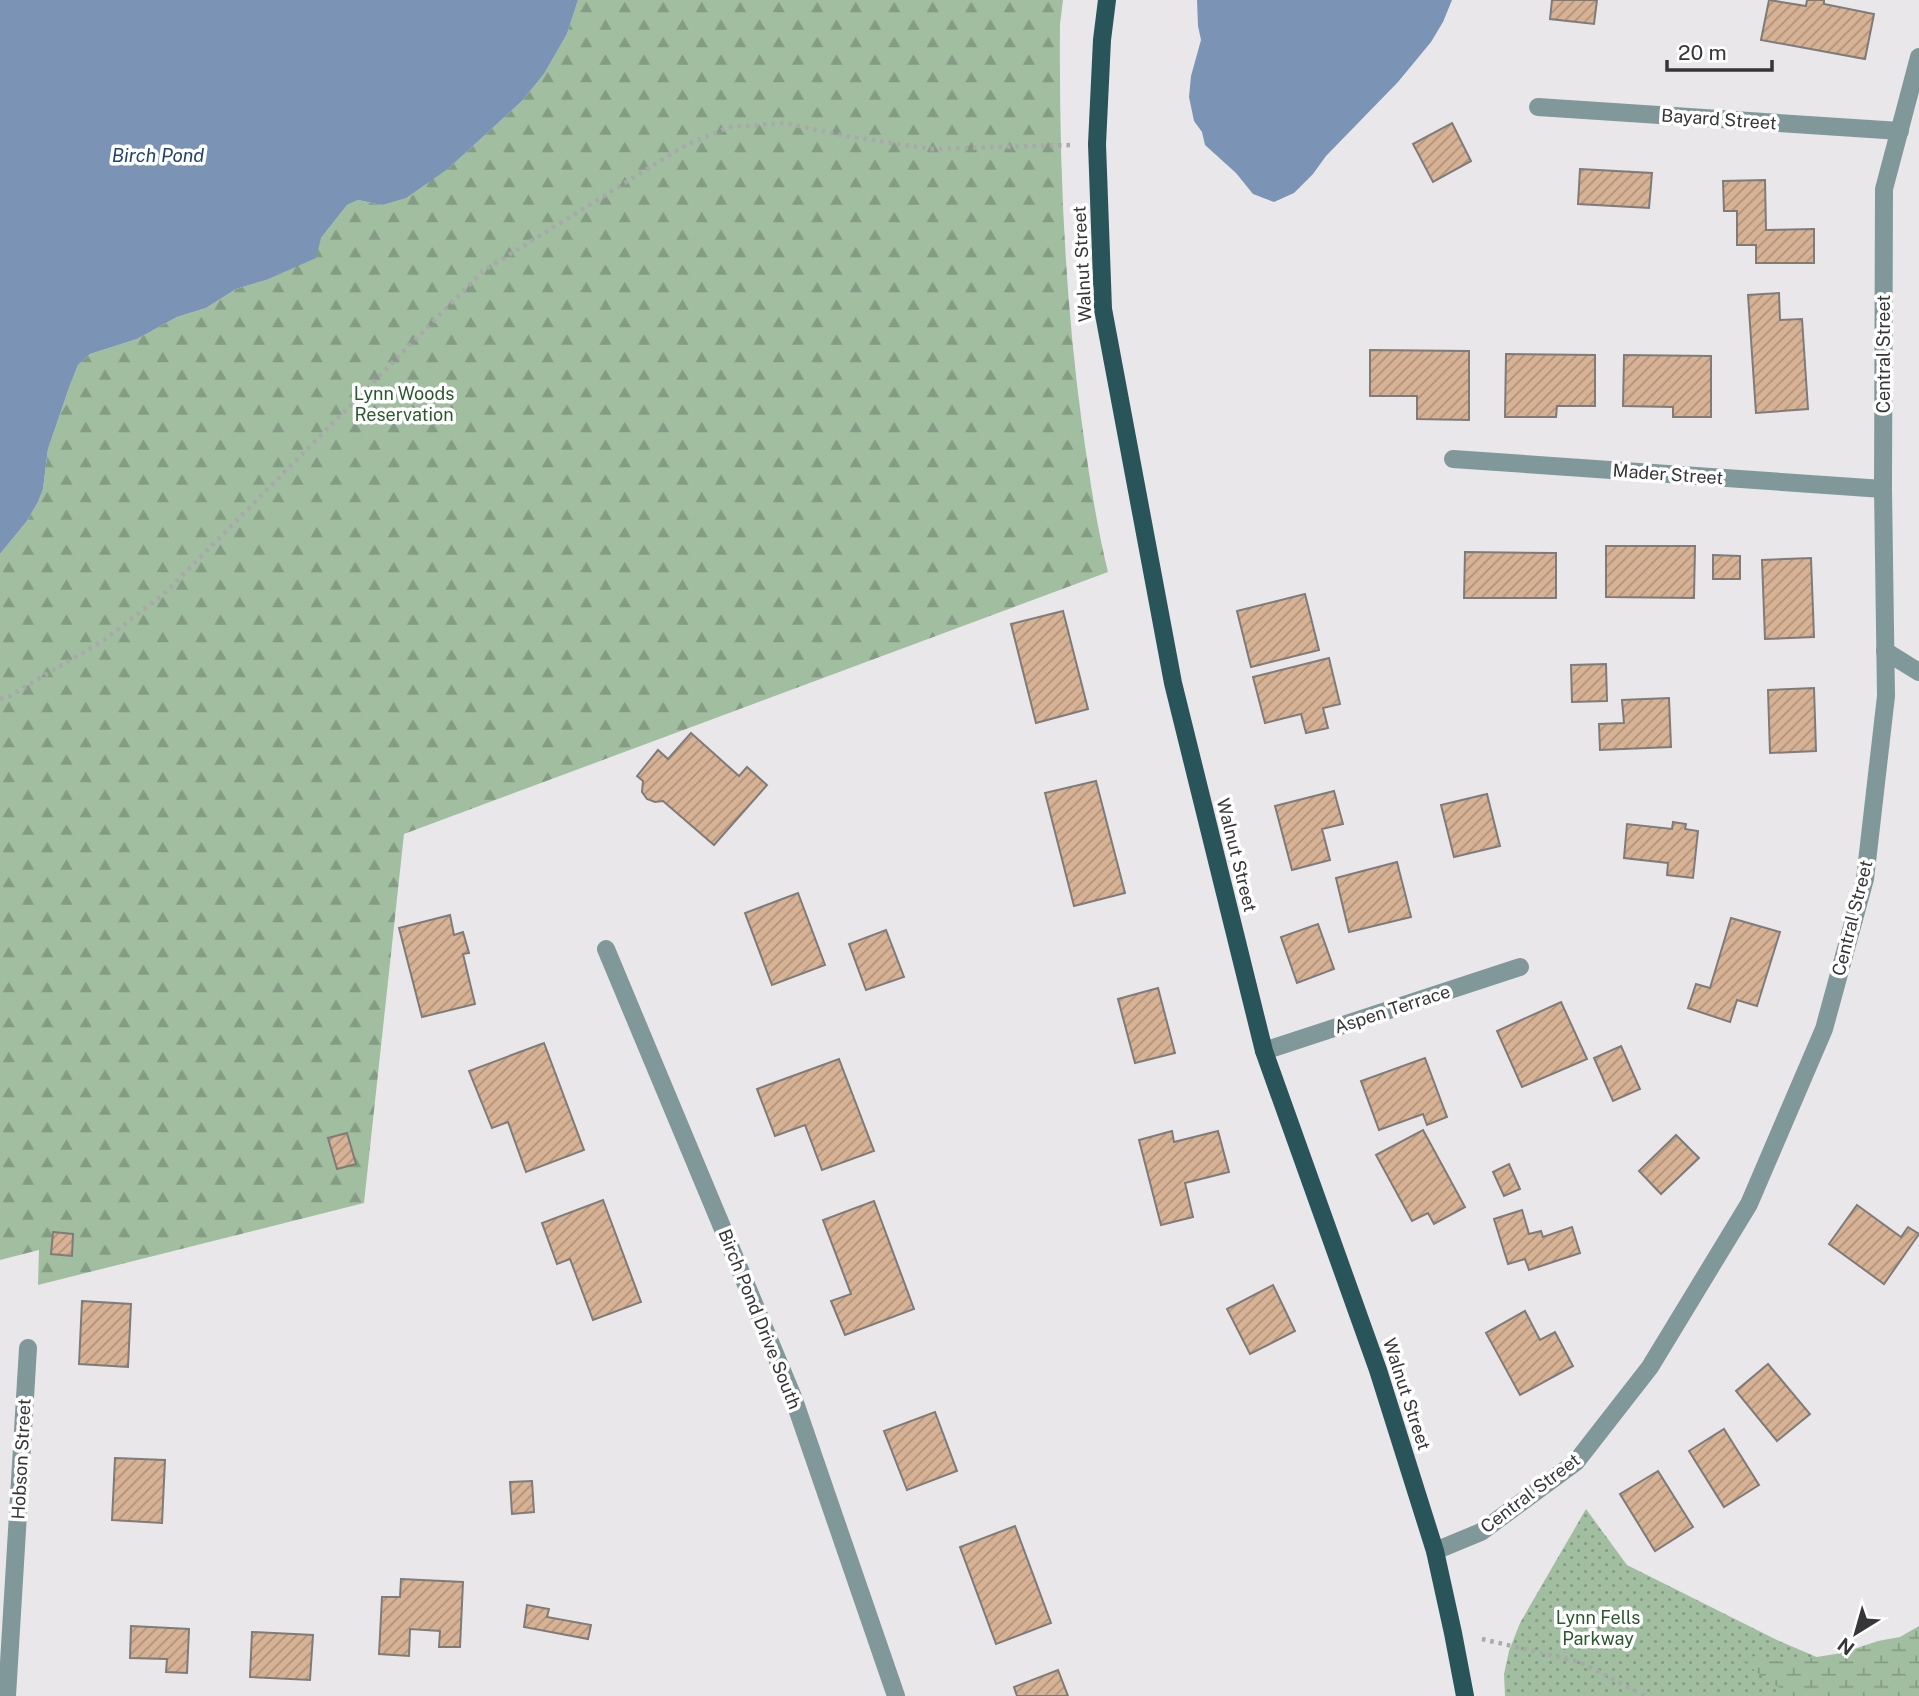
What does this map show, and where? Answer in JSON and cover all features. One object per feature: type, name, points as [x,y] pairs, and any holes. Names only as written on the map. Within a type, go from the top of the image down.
[{"type":"main road","name":"Walnut Street","points":[[1107,0],[1102,40],[1097,145],[1102,309],[1173,683],[1264,1051],[1378,1370],[1435,1551],[1465,1696]]},
{"type":"street","name":"Central Street","points":[[1435,1551],[1481,1532],[1576,1462],[1650,1367],[1749,1204],[1824,1030],[1865,879],[1886,696],[1883,489],[1884,189],[1919,57]]},
{"type":"street","name":"Bayard Street","points":[[1538,107],[1900,131]]},
{"type":"street","name":"Mader Street","points":[[1453,459],[1883,489]]},
{"type":"street","points":[[1885,651],[1919,672]]},
{"type":"street","name":"Birch Pond Drive South","points":[[606,949],[793,1397],[896,1696]]},
{"type":"street","name":"Aspen Terrace","points":[[1264,1051],[1520,967]]},
{"type":"street","name":"Hobson Street","points":[[7,1696],[28,1348]]},
{"type":"path","points":[[0,699],[10,696],[104,640],[165,593],[483,271],[686,145],[729,127],[784,122],[846,136],[932,149],[1097,145]]},
{"type":"path","points":[[1454,1633],[1580,1662],[1645,1696]]},
{"type":"green space","name":"Lynn Woods Reservation","points":[[578,0],[1063,0],[1060,24],[1060,124],[1067,274],[1082,424],[1096,517],[1108,572],[404,834],[364,1203],[38,1285],[39,1250],[0,1260],[0,554],[27,521],[38,502],[43,489],[48,449],[78,365],[90,354],[137,339],[177,317],[206,308],[236,289],[266,280],[321,238],[347,205],[358,200],[382,205],[449,168],[522,101],[544,74],[567,34]]},
{"type":"green space","name":"Lynn Fells Parkway","points":[[1586,1509],[1627,1565],[1777,1640],[1866,1678],[1917,1696],[1505,1696],[1504,1674],[1509,1651],[1520,1623]]},
{"type":"green space","points":[[1919,1626],[1919,1696],[1793,1696],[1743,1661],[1754,1656],[1773,1661],[1842,1653],[1900,1637]]},
{"type":"water","name":"Birch Pond","points":[[0,0],[578,0],[567,34],[544,74],[522,101],[449,168],[406,198],[382,205],[358,200],[347,205],[321,238],[316,258],[266,280],[236,289],[206,308],[177,317],[137,339],[90,354],[78,365],[48,449],[43,489],[38,502],[27,521],[0,554]]},
{"type":"water","points":[[1197,0],[1452,0],[1431,42],[1398,82],[1294,193],[1274,202],[1253,194],[1236,173],[1205,145],[1202,132],[1194,121],[1189,97],[1191,76],[1201,40]]},
{"type":"building","points":[[1552,0],[1597,0],[1594,24],[1550,19]]},
{"type":"building","points":[[1769,0],[1806,6],[1807,0],[1824,0],[1824,4],[1874,14],[1865,59],[1761,40]]},
{"type":"building","points":[[1452,123],[1471,161],[1433,182],[1413,144]]},
{"type":"building","points":[[1580,169],[1652,173],[1649,208],[1578,204]]},
{"type":"building","points":[[1765,180],[1766,230],[1814,229],[1814,263],[1756,263],[1756,245],[1737,245],[1737,211],[1724,211],[1723,181]]},
{"type":"building","points":[[1779,293],[1780,320],[1802,319],[1808,409],[1756,413],[1748,295]]},
{"type":"building","points":[[1370,350],[1469,351],[1469,420],[1417,419],[1417,396],[1370,396]]},
{"type":"building","points":[[1506,354],[1595,355],[1595,406],[1557,406],[1556,417],[1505,417]]},
{"type":"building","points":[[1624,355],[1711,356],[1711,417],[1673,417],[1673,407],[1623,406]]},
{"type":"building","points":[[1606,546],[1695,546],[1694,598],[1606,597]]},
{"type":"building","points":[[1465,552],[1556,553],[1556,598],[1464,598]]},
{"type":"building","points":[[1713,555],[1740,556],[1740,579],[1713,579]]},
{"type":"building","points":[[1811,558],[1814,637],[1765,639],[1762,560]]},
{"type":"building","points":[[1305,594],[1319,650],[1251,667],[1237,611]]},
{"type":"building","points":[[1063,611],[1088,709],[1036,723],[1011,624]]},
{"type":"building","points":[[1329,658],[1340,704],[1323,708],[1328,728],[1306,733],[1301,714],[1265,723],[1253,677]]},
{"type":"building","points":[[1606,664],[1607,701],[1572,702],[1571,665]]},
{"type":"building","points":[[1814,688],[1816,751],[1770,753],[1768,690]]},
{"type":"building","points":[[1669,698],[1671,747],[1600,750],[1599,724],[1624,723],[1622,700]]},
{"type":"building","points":[[691,733],[739,776],[747,767],[767,785],[714,845],[663,801],[647,799],[642,792],[643,781],[637,776],[658,750],[668,759]]},
{"type":"building","points":[[1096,781],[1125,893],[1074,906],[1045,793]]},
{"type":"building","points":[[1334,791],[1343,824],[1322,829],[1330,860],[1292,870],[1275,806]]},
{"type":"building","points":[[1487,794],[1500,846],[1454,857],[1441,805]]},
{"type":"building","points":[[1673,822],[1686,824],[1685,829],[1698,831],[1693,878],[1667,875],[1668,863],[1624,858],[1627,824],[1672,829]]},
{"type":"building","points":[[1397,862],[1411,917],[1349,932],[1336,878]]},
{"type":"building","points":[[798,893],[825,965],[772,985],[745,913]]},
{"type":"building","points":[[450,915],[454,935],[463,932],[469,953],[463,954],[475,1004],[422,1017],[399,928]]},
{"type":"building","points":[[1731,918],[1780,932],[1757,1006],[1737,1000],[1730,1022],[1688,1008],[1696,984],[1710,988]]},
{"type":"building","points":[[1318,924],[1334,969],[1297,983],[1281,937]]},
{"type":"building","points":[[886,930],[904,977],[866,990],[849,944]]},
{"type":"building","points":[[1158,988],[1175,1053],[1135,1063],[1118,999]]},
{"type":"building","points":[[1561,1002],[1587,1059],[1522,1087],[1497,1031]]},
{"type":"building","points":[[544,1043],[584,1150],[526,1172],[508,1122],[492,1128],[469,1071]]},
{"type":"building","points":[[1621,1046],[1640,1089],[1613,1101],[1594,1058]]},
{"type":"building","points":[[1425,1058],[1447,1117],[1427,1125],[1423,1114],[1379,1130],[1361,1081]]},
{"type":"building","points":[[839,1059],[874,1151],[822,1170],[805,1125],[775,1136],[757,1089]]},
{"type":"building","points":[[1423,1130],[1465,1207],[1434,1224],[1428,1213],[1412,1221],[1376,1155]]},
{"type":"building","points":[[1172,1131],[1174,1142],[1218,1131],[1229,1172],[1185,1183],[1193,1217],[1161,1225],[1139,1140]]},
{"type":"building","points":[[347,1133],[356,1164],[337,1169],[328,1138]]},
{"type":"building","points":[[1676,1135],[1699,1158],[1661,1194],[1639,1171]]},
{"type":"building","points":[[1509,1164],[1520,1189],[1504,1196],[1493,1172]]},
{"type":"building","points":[[603,1200],[641,1302],[593,1320],[570,1259],[557,1264],[542,1223]]},
{"type":"building","points":[[874,1201],[914,1309],[845,1335],[831,1301],[851,1294],[823,1220]]},
{"type":"building","points":[[1857,1205],[1901,1237],[1908,1227],[1919,1234],[1884,1284],[1829,1244]]},
{"type":"building","points":[[1522,1210],[1529,1234],[1541,1231],[1543,1237],[1572,1227],[1580,1253],[1529,1270],[1525,1259],[1508,1264],[1494,1219]]},
{"type":"building","points":[[53,1232],[73,1234],[72,1256],[51,1254]]},
{"type":"building","points":[[1273,1285],[1295,1331],[1250,1354],[1227,1309]]},
{"type":"building","points":[[82,1301],[131,1304],[128,1367],[79,1364]]},
{"type":"building","points":[[1525,1311],[1540,1340],[1555,1332],[1573,1366],[1520,1395],[1486,1333]]},
{"type":"building","points":[[1768,1364],[1810,1414],[1777,1441],[1736,1391]]},
{"type":"building","points":[[935,1412],[957,1471],[907,1490],[884,1431]]},
{"type":"building","points":[[1724,1429],[1759,1485],[1724,1507],[1689,1451]]},
{"type":"building","points":[[115,1458],[165,1460],[162,1523],[112,1520]]},
{"type":"building","points":[[1658,1471],[1693,1527],[1655,1551],[1620,1494]]},
{"type":"building","points":[[532,1481],[534,1512],[512,1514],[510,1482]]},
{"type":"building","points":[[1015,1526],[1051,1623],[996,1644],[960,1547]]},
{"type":"building","points":[[401,1579],[463,1582],[460,1647],[439,1647],[440,1631],[410,1629],[409,1656],[379,1654],[382,1597],[400,1597]]},
{"type":"building","points":[[527,1605],[549,1609],[547,1617],[591,1625],[588,1639],[524,1627]]},
{"type":"building","points":[[131,1626],[189,1629],[187,1673],[166,1672],[167,1659],[130,1658]]},
{"type":"building","points":[[252,1632],[313,1635],[310,1680],[250,1677]]},
{"type":"building","points":[[1058,1670],[1068,1696],[1017,1696],[1014,1687]]}]
